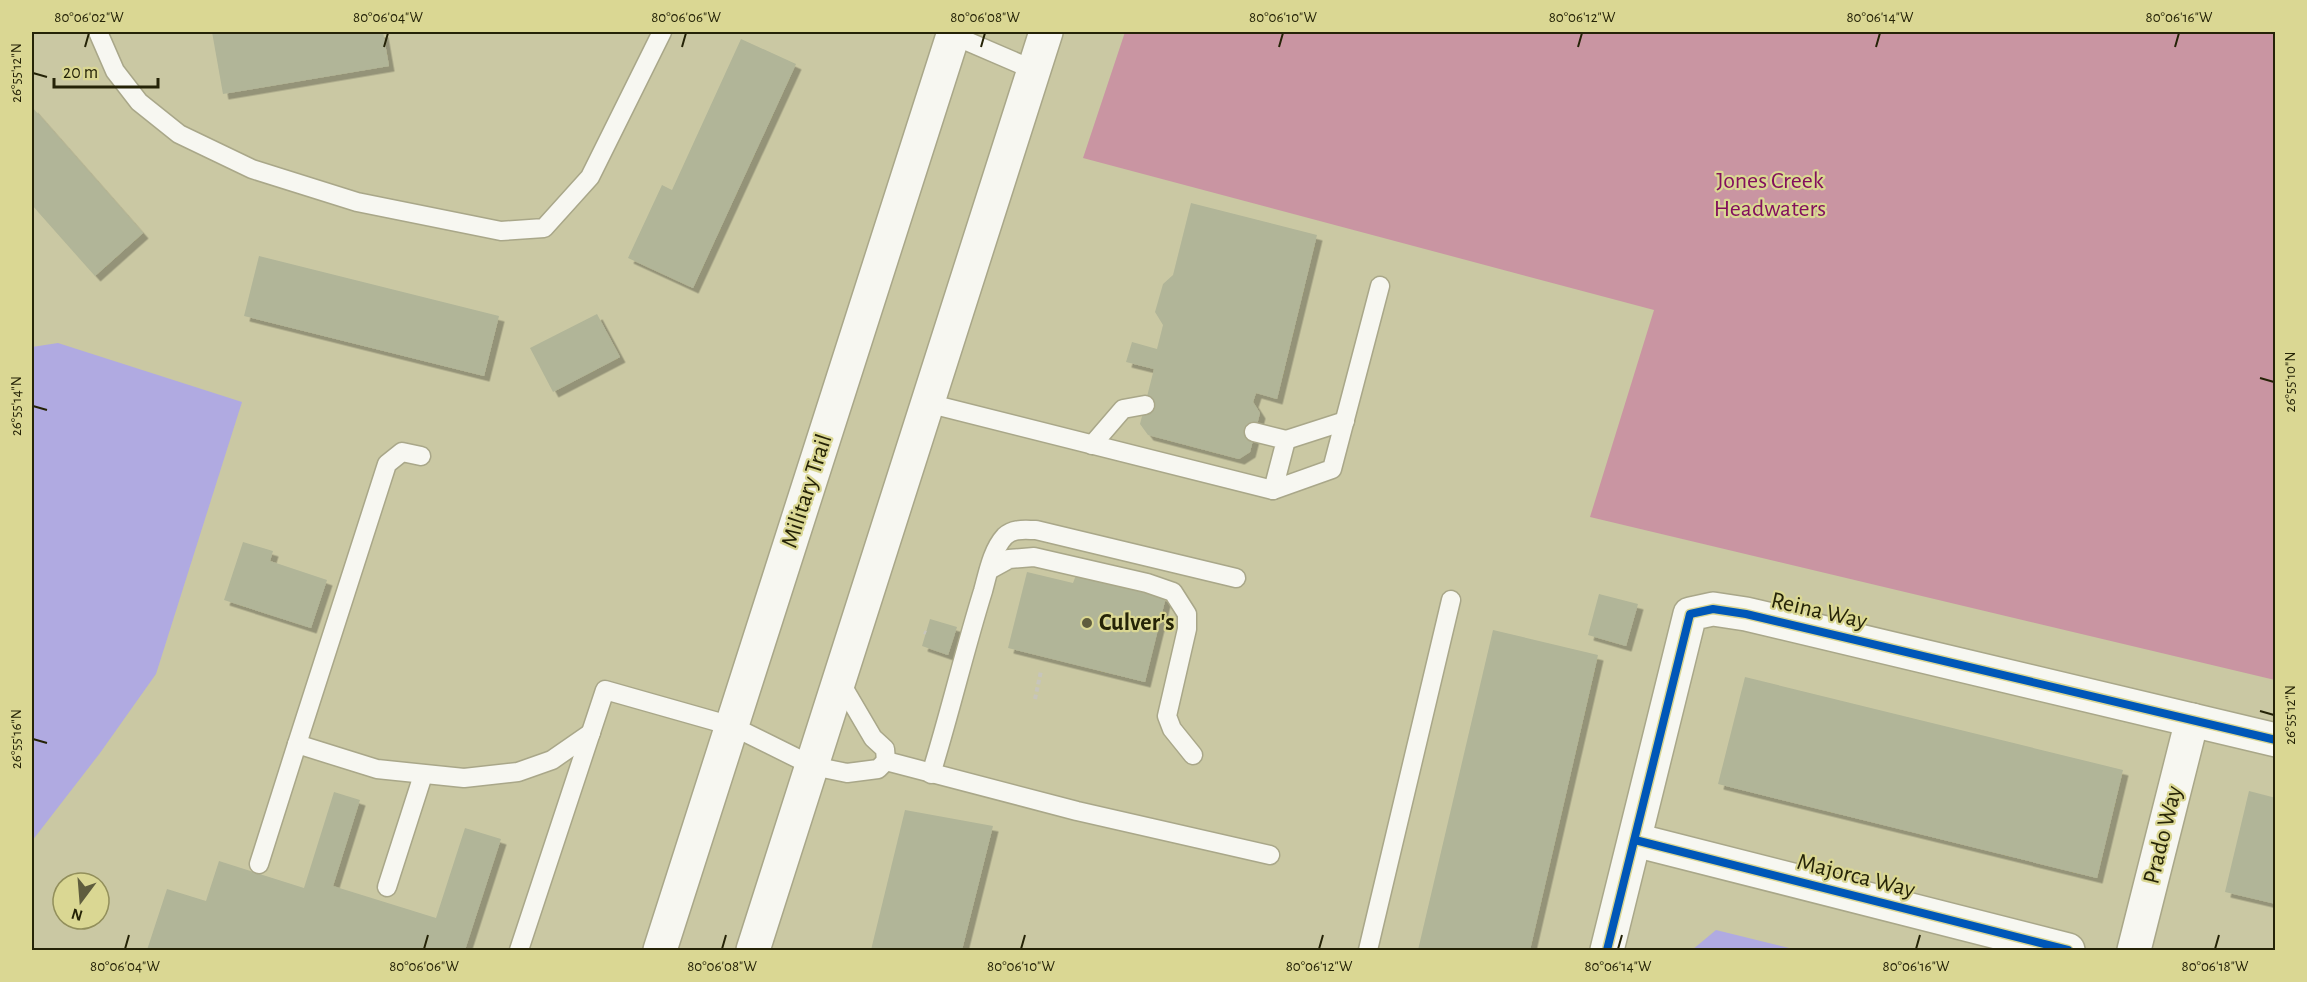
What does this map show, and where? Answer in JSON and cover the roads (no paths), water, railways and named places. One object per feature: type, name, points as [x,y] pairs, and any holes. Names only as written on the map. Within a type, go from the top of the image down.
[{"type":"main road","points":[[753,951],[1046,32]]},
{"type":"main road","name":"Military Trail","points":[[660,951],[950,33]]},
{"type":"main road","name":"Reina Way","points":[[1607,951],[1690,614],[1713,609],[1746,614],[2276,740]]},
{"type":"main road","name":"Prado Way","points":[[2134,951],[2192,720]]},
{"type":"main road","name":"Majorca Way","points":[[1635,840],[2068,951]]},
{"type":"lane","points":[[98,32],[116,70],[139,102],[178,134],[252,169],[357,202],[501,231],[544,228],[590,177],[662,32]]},
{"type":"lane","points":[[950,33],[1034,70]]},
{"type":"lane","points":[[927,403],[1273,490],[1332,469],[1380,286]]},
{"type":"lane","points":[[1092,445],[1123,409],[1145,405]]},
{"type":"lane","points":[[1254,432],[1286,440],[1345,421]]},
{"type":"lane","points":[[1273,490],[1286,440]]},
{"type":"lane","points":[[259,864],[387,464],[402,452],[421,456]]},
{"type":"lane","points":[[932,774],[954,698],[964,652],[994,552],[1005,536],[1016,529],[1036,530],[1236,578]]},
{"type":"lane","points":[[989,570],[1009,559],[1034,557],[1147,583],[1173,592]]},
{"type":"lane","points":[[1153,558],[1187,614],[1187,629],[1167,716],[1172,729],[1193,755]]},
{"type":"lane","points":[[1368,951],[1451,600]]},
{"type":"lane","points":[[519,951],[605,690],[732,726],[813,766],[847,773],[878,769],[886,761],[885,748],[873,738],[839,680]]},
{"type":"lane","points":[[297,744],[377,769],[464,778],[518,772],[552,760],[591,732]]},
{"type":"lane","points":[[886,761],[1151,829],[1270,855]]},
{"type":"lane","points":[[387,887],[423,775]]},
{"type":"place","name":"Culver's","points":[[1087,623]]},
{"type":"park label","name":"Jones Creek Headwaters","points":[[1770,195]]}]
